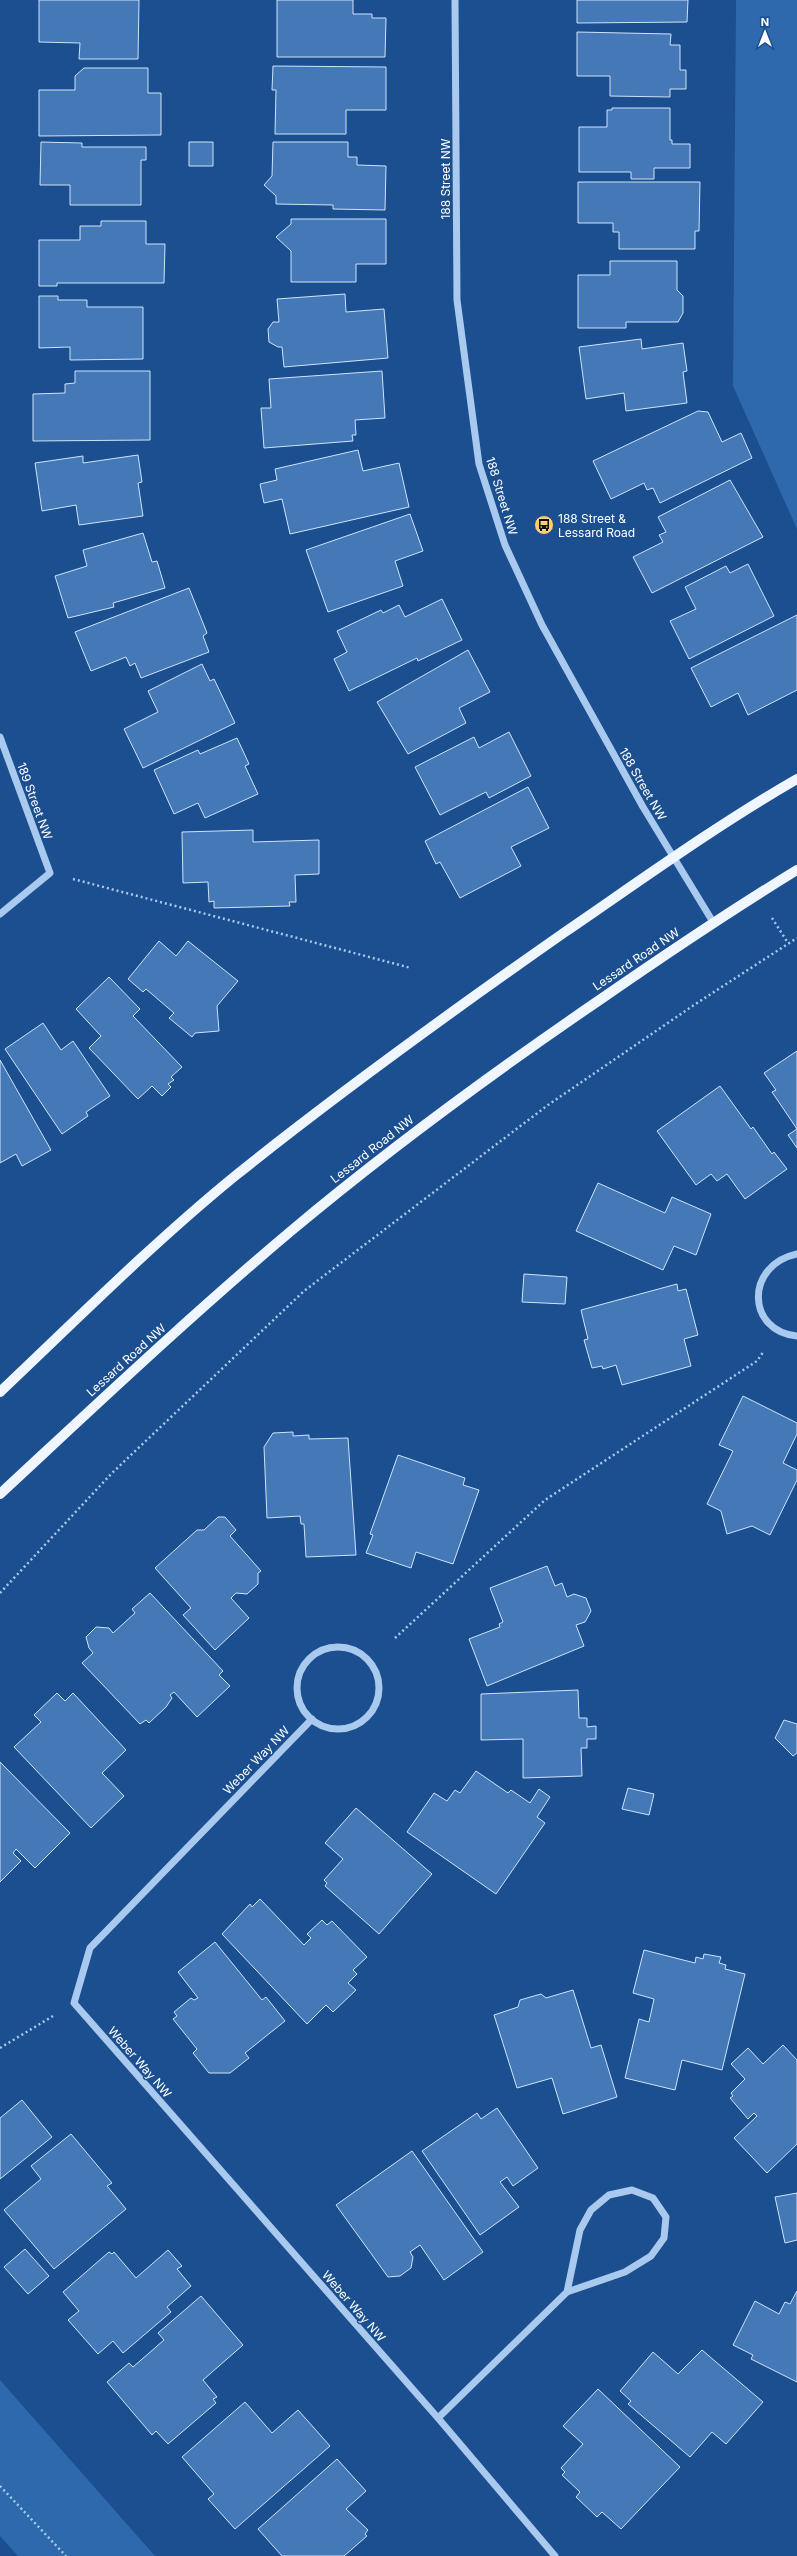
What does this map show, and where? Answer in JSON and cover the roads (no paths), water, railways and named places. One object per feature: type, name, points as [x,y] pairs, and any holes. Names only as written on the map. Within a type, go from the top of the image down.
[{"type":"main road","points":[[0,1392],[101,1296],[233,1178],[337,1095],[428,1028],[674,857],[797,778]]},
{"type":"main road","name":"Lessard Road NW","points":[[0,1494],[155,1351],[290,1232],[376,1161],[482,1080],[713,922],[797,870]]},
{"type":"street","name":"188 Street NW","points":[[455,0],[457,300],[479,464],[505,545],[542,625],[643,807],[713,922]]},
{"type":"street","name":"189 Street NW","points":[[0,737],[50,872],[0,914]]},
{"type":"street","points":[[797,1254],[774,1263],[759,1284],[758,1298],[761,1310],[768,1322],[778,1330],[797,1336]]},
{"type":"street","points":[[336,1647],[350,1649],[362,1654],[371,1664],[377,1675],[378,1694],[370,1712],[361,1721],[349,1727],[324,1726],[312,1719],[302,1709],[297,1695],[297,1682],[302,1668],[310,1657],[322,1650],[336,1647]]},
{"type":"street","name":"Weber Way NW","points":[[312,1719],[90,1948],[74,2003],[438,2418],[555,2556]]},
{"type":"street","points":[[438,2418],[567,2292],[625,2272],[651,2256],[664,2238],[666,2217],[653,2198],[632,2190],[609,2195],[591,2210],[580,2230],[567,2292]]},
{"type":"place","name":"188 Street & Lessard Road","points":[[544,525]]}]
